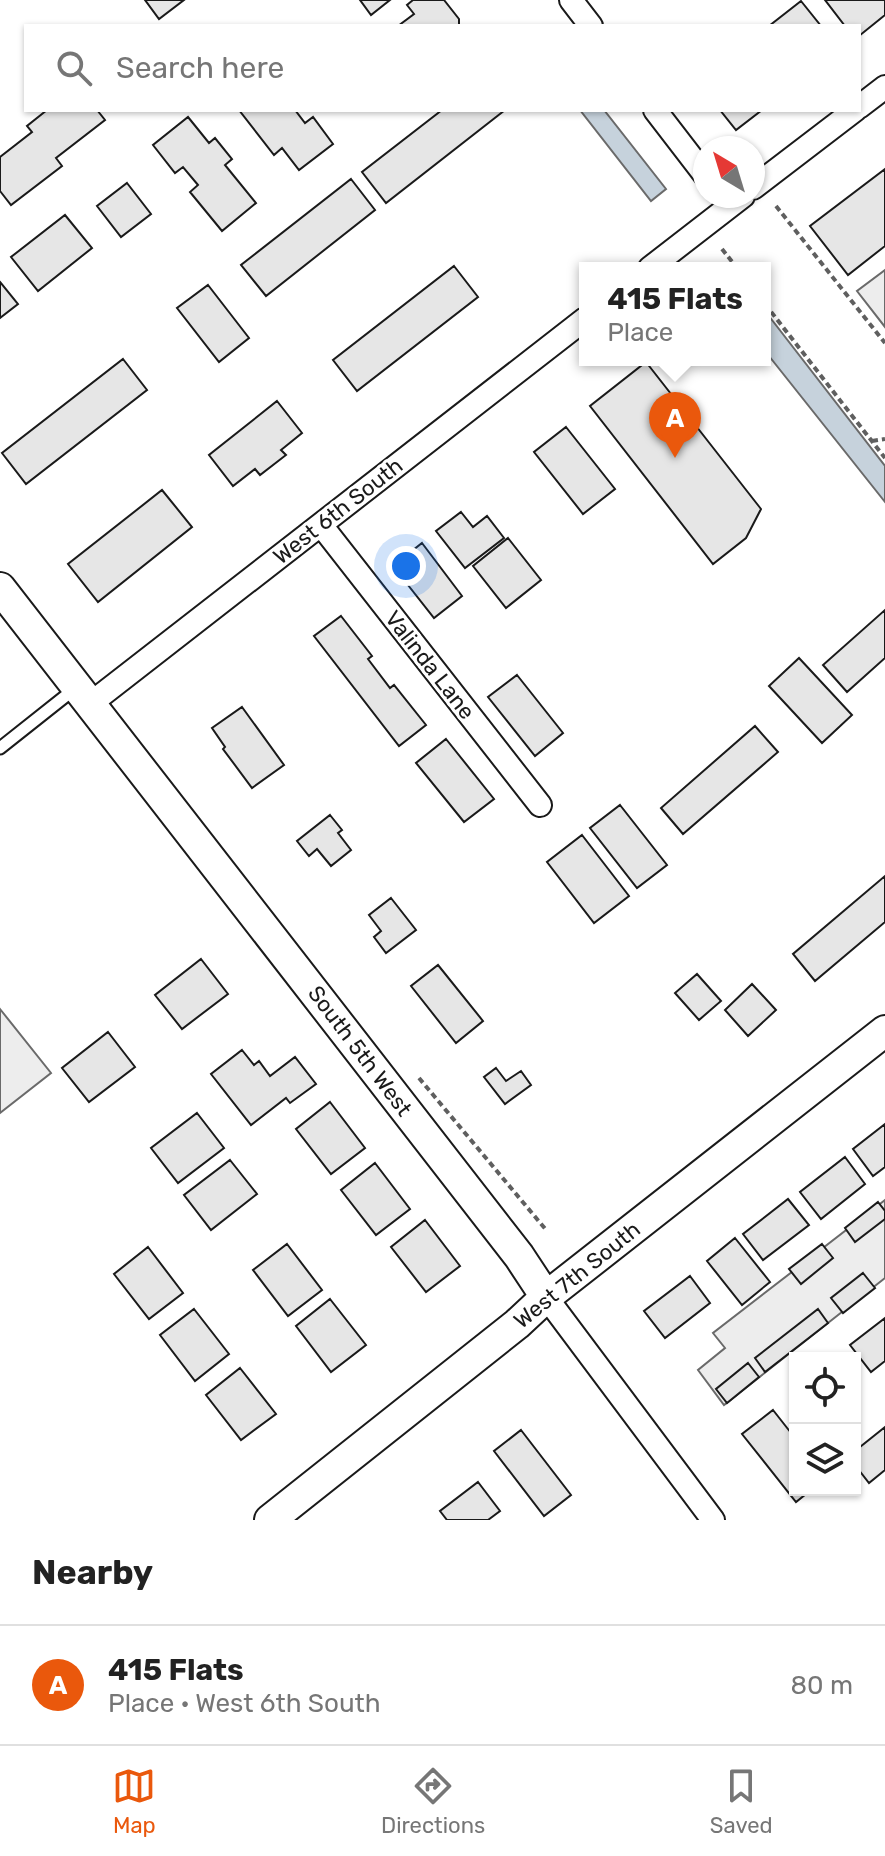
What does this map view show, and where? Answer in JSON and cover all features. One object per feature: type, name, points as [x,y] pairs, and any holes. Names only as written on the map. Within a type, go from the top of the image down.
[{"type":"street","points":[[571,0],[589,24]]},
{"type":"street","points":[[861,105],[885,87]]},
{"type":"street","points":[[657,112],[693,159]]},
{"type":"street","points":[[765,179],[852,112]]},
{"type":"street","points":[[657,262],[721,208]]},
{"type":"street","name":"West 6th South","points":[[84,696],[321,525],[579,324]]},
{"type":"street","name":"Valinda Lane","points":[[321,525],[540,805]]},
{"type":"street","name":"South 5th West","points":[[0,588],[519,1256],[546,1297],[713,1520]]},
{"type":"street","name":"West 7th South","points":[[270,1520],[517,1324],[546,1297],[885,1031]]},
{"type":"lane","points":[[0,748],[84,696]]},
{"type":"path","points":[[776,206],[885,343]]},
{"type":"path","points":[[722,249],[732,262]]},
{"type":"path","points":[[771,312],[885,458]]},
{"type":"path","points":[[872,441],[885,439]]},
{"type":"path","points":[[419,1078],[547,1231]]},
{"type":"shaded area","points":[[582,112],[606,112],[666,189],[651,201]]},
{"type":"shaded area","points":[[885,270],[885,327],[857,291]]},
{"type":"shaded area","points":[[771,319],[885,466],[885,502],[771,359]]},
{"type":"shaded area","points":[[0,1009],[51,1073],[0,1113]]},
{"type":"shaded area","points":[[885,1200],[885,1278],[724,1405],[698,1370],[725,1348],[713,1333]]},
{"type":"building","points":[[145,0],[184,0],[159,19]]},
{"type":"building","points":[[360,0],[390,0],[371,15]]},
{"type":"building","points":[[413,0],[444,0],[459,19],[459,24],[401,24],[414,14],[407,5]]},
{"type":"building","points":[[825,0],[885,0],[885,15],[861,34],[861,24],[843,24]]},
{"type":"building","points":[[801,1],[819,24],[772,24]]},
{"type":"building","points":[[44,112],[99,112],[105,120],[56,158],[62,166],[11,205],[0,191],[0,157],[32,132],[27,126]]},
{"type":"building","points":[[241,112],[297,112],[305,123],[313,117],[333,144],[299,170],[282,148],[274,155]]},
{"type":"building","points":[[439,112],[502,112],[386,203],[362,172]]},
{"type":"building","points":[[722,112],[759,112],[736,130]]},
{"type":"building","points":[[188,117],[209,143],[215,138],[232,159],[225,165],[256,203],[222,231],[190,192],[198,185],[183,167],[175,173],[153,145]]},
{"type":"building","points":[[885,169],[885,246],[848,275],[810,226]]},
{"type":"building","points":[[351,179],[375,210],[266,296],[241,265]]},
{"type":"building","points":[[127,183],[151,214],[121,237],[97,206]]},
{"type":"building","points":[[65,215],[92,248],[38,291],[11,257]]},
{"type":"building","points":[[454,266],[478,297],[357,391],[333,360]]},
{"type":"building","points":[[0,282],[18,304],[0,318]]},
{"type":"building","points":[[208,285],[249,338],[219,362],[177,308]]},
{"type":"building","points":[[123,359],[147,390],[26,484],[2,453]]},
{"type":"building","points":[[641,366],[649,366],[761,509],[746,538],[713,564],[590,406]]},
{"type":"building","points":[[277,401],[302,433],[281,450],[286,455],[260,475],[255,469],[233,486],[209,455]]},
{"type":"building","points":[[566,427],[615,489],[583,514],[534,452]]},
{"type":"building","points":[[162,490],[192,527],[98,602],[68,564]]},
{"type":"building","points":[[461,512],[473,527],[487,516],[504,538],[465,568],[436,531]]},
{"type":"building","points":[[508,538],[541,580],[506,608],[473,566]]},
{"type":"building","points":[[422,543],[462,596],[434,618],[393,566]]},
{"type":"building","points":[[885,610],[885,658],[847,692],[823,665]]},
{"type":"building","points":[[341,616],[372,656],[368,659],[390,688],[394,685],[426,725],[399,746],[314,636]]},
{"type":"building","points":[[799,658],[852,715],[822,743],[769,686]]},
{"type":"building","points":[[517,675],[563,733],[535,756],[488,697]]},
{"type":"building","points":[[242,707],[284,765],[252,788],[223,749],[225,747],[212,728]]},
{"type":"building","points":[[755,726],[778,752],[683,834],[661,808]]},
{"type":"building","points":[[446,739],[494,799],[464,822],[416,763]]},
{"type":"building","points":[[620,805],[667,865],[637,888],[590,828]]},
{"type":"building","points":[[330,815],[342,830],[338,833],[351,850],[331,866],[317,849],[309,856],[297,841]]},
{"type":"building","points":[[582,835],[629,896],[594,923],[547,862]]},
{"type":"building","points":[[885,876],[885,922],[815,981],[793,954]]},
{"type":"building","points":[[391,898],[416,930],[386,953],[374,937],[381,931],[369,915]]},
{"type":"building","points":[[201,959],[228,994],[182,1029],[155,995]]},
{"type":"building","points":[[438,965],[483,1021],[456,1043],[411,986]]},
{"type":"building","points":[[697,974],[721,1001],[699,1020],[675,993]]},
{"type":"building","points":[[752,984],[776,1010],[748,1036],[725,1010]]},
{"type":"building","points":[[108,1032],[135,1067],[89,1102],[62,1068]]},
{"type":"building","points":[[242,1050],[254,1065],[259,1061],[270,1076],[295,1057],[316,1084],[290,1103],[286,1098],[251,1125],[211,1074]]},
{"type":"building","points":[[496,1068],[506,1081],[521,1071],[531,1085],[505,1104],[484,1077]]},
{"type":"building","points":[[330,1102],[365,1148],[331,1174],[296,1129]]},
{"type":"building","points":[[197,1113],[224,1148],[178,1183],[151,1148]]},
{"type":"building","points":[[885,1124],[885,1167],[873,1176],[853,1149]]},
{"type":"building","points":[[845,1157],[865,1184],[821,1219],[800,1192]]},
{"type":"building","points":[[230,1160],[257,1194],[211,1230],[184,1195]]},
{"type":"building","points":[[375,1163],[410,1209],[376,1235],[341,1190]]},
{"type":"building","points":[[788,1199],[809,1225],[763,1260],[743,1234]]},
{"type":"building","points":[[878,1202],[885,1211],[885,1219],[855,1242],[845,1228]]},
{"type":"building","points":[[425,1220],[460,1266],[426,1292],[391,1247]]},
{"type":"building","points":[[735,1238],[770,1282],[742,1305],[707,1261]]},
{"type":"building","points":[[287,1244],[322,1290],[288,1316],[253,1270]]},
{"type":"building","points":[[822,1244],[833,1258],[801,1284],[789,1269]]},
{"type":"building","points":[[148,1247],[183,1293],[149,1319],[114,1274]]},
{"type":"building","points":[[863,1273],[875,1288],[843,1313],[831,1298]]},
{"type":"building","points":[[690,1276],[710,1303],[665,1338],[644,1311]]},
{"type":"building","points":[[330,1299],[366,1345],[331,1372],[296,1326]]},
{"type":"building","points":[[194,1309],[229,1354],[195,1381],[160,1335]]},
{"type":"building","points":[[818,1309],[828,1323],[765,1372],[755,1358]]},
{"type":"building","points":[[885,1318],[885,1361],[871,1372],[861,1359],[861,1352],[855,1352],[850,1345]]},
{"type":"building","points":[[748,1363],[759,1377],[727,1403],[716,1389]]},
{"type":"building","points":[[240,1368],[276,1414],[241,1440],[206,1395]]},
{"type":"building","points":[[773,1410],[789,1430],[789,1493],[742,1434]]},
{"type":"building","points":[[885,1427],[885,1470],[869,1483],[861,1473],[861,1446]]},
{"type":"building","points":[[521,1430],[571,1495],[544,1516],[494,1451]]},
{"type":"building","points":[[478,1482],[500,1511],[488,1520],[447,1520],[440,1511]]},
{"type":"place","name":"415 Flats","points":[[675,458]]}]
